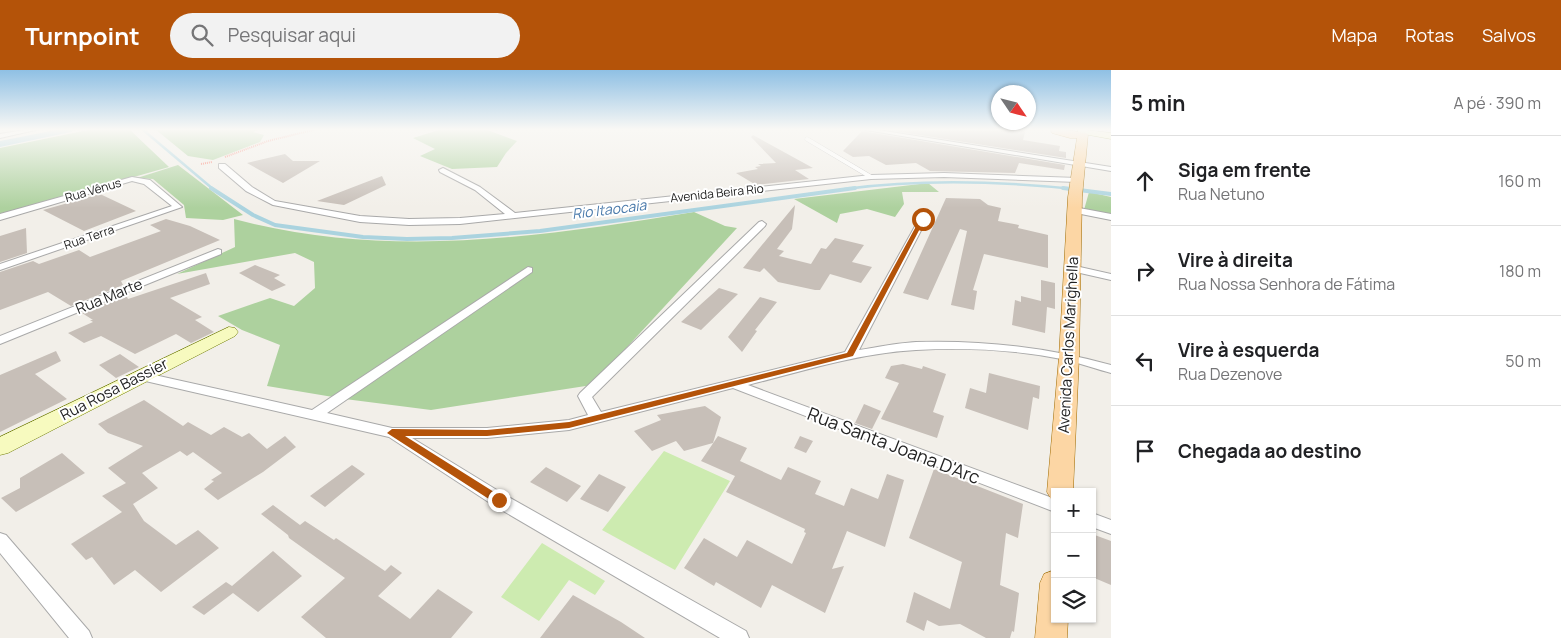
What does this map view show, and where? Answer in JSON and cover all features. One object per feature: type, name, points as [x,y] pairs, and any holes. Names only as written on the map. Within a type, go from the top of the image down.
[{"type":"main road","name":"Avenida Carlos Marighella","points":[[1060,488],[1069,357],[1071,268],[1079,156]]},
{"type":"main road","points":[[1052,638],[1053,623]]},
{"type":"street","points":[[1027,156],[1111,169]]},
{"type":"street","name":"Avenida Beira Rio","points":[[222,166],[249,189],[273,203],[360,219],[409,222],[460,221],[871,177],[944,174],[1076,193],[1111,217]]},
{"type":"street","points":[[443,170],[474,186],[491,197],[502,209],[513,215]]},
{"type":"street","name":"Rua Vênus","points":[[0,217],[132,179],[147,182],[178,207]]},
{"type":"street","name":"Rua Terra","points":[[0,267],[178,207]]},
{"type":"street","points":[[850,355],[923,219]]},
{"type":"street","points":[[597,418],[585,396],[762,224]]},
{"type":"street","name":"Rua Marte","points":[[0,340],[218,252]]},
{"type":"street","points":[[1071,268],[1111,277]]},
{"type":"street","points":[[315,415],[528,270]]},
{"type":"street","name":"Rua Rosa Bassier","points":[[0,447],[229,332]]},
{"type":"street","points":[[141,376],[392,433],[487,433],[569,425],[850,355],[915,346],[988,346],[1069,357],[1111,369]]},
{"type":"street","name":"Rua Santa Joana D'Arc","points":[[734,384],[1051,504]]},
{"type":"street","points":[[392,433],[499,500],[739,638]]},
{"type":"street","points":[[1096,521],[1111,527]]},
{"type":"street","points":[[0,540],[82,638]]},
{"type":"lane","points":[[834,156],[871,177]]},
{"type":"path","points":[[201,164],[230,156]]},
{"type":"green space","points":[[0,156],[157,156],[169,167],[0,215]]},
{"type":"green space","points":[[187,156],[225,156],[213,160]]},
{"type":"green space","points":[[420,156],[504,156],[497,167],[452,169]]},
{"type":"green space","points":[[178,165],[243,215],[223,220],[186,218],[184,205],[153,179],[137,178]]},
{"type":"green space","points":[[928,183],[939,192],[902,192],[904,204],[895,217],[867,209],[840,214],[837,223],[794,199]]},
{"type":"green space","points":[[1089,192],[1111,197],[1111,214],[1084,210]]},
{"type":"green space","points":[[694,212],[725,226],[737,228],[592,385],[431,410],[345,399],[267,386],[280,345],[242,330],[218,316],[270,298],[294,306],[315,288],[314,262],[295,253],[177,274],[235,247],[234,219],[292,231],[349,239],[407,241],[521,236]]},
{"type":"green space","points":[[664,451],[730,481],[675,570],[602,530]]},
{"type":"green space","points":[[542,543],[605,581],[595,595],[569,580],[539,621],[501,597]]},
{"type":"building","points":[[279,156],[287,156],[293,161],[320,161],[283,183],[247,163]]},
{"type":"building","points":[[769,156],[790,156],[813,168],[795,170],[809,179],[756,185],[736,173],[758,169],[755,167],[761,166],[758,164],[776,163]]},
{"type":"building","points":[[851,156],[1008,156],[1065,165],[1064,170],[1019,163],[1015,173],[930,171],[916,163],[886,165],[869,156]]},
{"type":"building","points":[[1050,156],[1066,156],[1066,158]]},
{"type":"building","points":[[382,176],[386,185],[344,205],[317,201]]},
{"type":"building","points":[[100,194],[136,211],[84,231],[43,210]]},
{"type":"building","points":[[946,198],[980,199],[988,205],[1001,208],[998,221],[1019,225],[1018,228],[1048,235],[1048,268],[984,254],[973,290],[977,291],[974,310],[951,305],[967,231],[960,229],[928,300],[903,293]]},
{"type":"building","points":[[795,205],[792,229],[777,249],[784,251],[779,256],[811,264],[821,248],[826,249],[835,238],[864,245],[852,262],[872,267],[861,283],[830,274],[820,290],[815,290],[778,282],[764,268],[760,272],[743,268]]},
{"type":"building","points":[[166,219],[190,226],[220,240],[121,281],[123,285],[71,306],[48,292],[0,310],[0,272],[33,261],[39,264],[79,250],[90,257],[161,231],[150,225]]},
{"type":"building","points":[[26,228],[27,253],[0,262],[0,236]]},
{"type":"building","points":[[255,265],[280,275],[274,278],[286,285],[272,291],[239,273]]},
{"type":"building","points":[[206,273],[210,284],[170,298],[202,317],[195,320],[214,332],[191,343],[176,334],[135,354],[101,336],[84,343],[68,333],[93,322],[90,320],[93,320],[82,313],[126,295],[128,299]]},
{"type":"building","points":[[1041,280],[1055,283],[1055,309],[1047,307],[1045,333],[1012,325],[1015,300],[1021,302],[1021,296],[1041,301]]},
{"type":"building","points":[[719,288],[738,294],[701,330],[681,322]]},
{"type":"building","points":[[760,297],[777,302],[755,330],[757,331],[742,352],[728,337]]},
{"type":"building","points":[[56,351],[61,361],[35,374],[67,399],[0,432],[0,375]]},
{"type":"building","points":[[120,354],[139,367],[116,378],[99,365]]},
{"type":"building","points":[[903,364],[922,369],[923,366],[946,374],[933,412],[944,416],[937,438],[881,419],[899,383],[885,378],[891,366]]},
{"type":"building","points":[[989,373],[1040,386],[1039,399],[1033,397],[1028,430],[965,408],[970,388],[986,393]]},
{"type":"building","points":[[144,400],[183,426],[188,422],[211,435],[224,427],[242,437],[249,433],[267,449],[285,436],[296,447],[263,472],[218,500],[204,489],[214,481],[211,480],[222,473],[193,452],[187,456],[180,451],[142,473],[158,488],[133,504],[144,521],[176,545],[198,530],[219,548],[161,592],[135,570],[114,585],[92,557],[86,560],[71,544],[122,512],[102,496],[126,483],[108,468],[143,446],[108,433],[98,424]]},
{"type":"building","points":[[864,404],[881,411],[872,429],[855,423]]},
{"type":"building","points":[[705,406],[721,417],[713,443],[684,451],[676,441],[652,451],[634,431],[661,420],[657,415]]},
{"type":"building","points":[[718,436],[747,448],[740,461],[781,480],[788,467],[821,481],[815,494],[844,506],[851,488],[878,499],[887,474],[904,480],[885,547],[847,531],[832,569],[844,566],[825,613],[772,585],[761,608],[716,582],[714,586],[684,568],[704,538],[737,557],[747,540],[792,564],[806,533],[804,532],[805,529],[726,492],[735,476],[701,461]]},
{"type":"building","points":[[800,436],[813,441],[806,453],[794,448]]},
{"type":"building","points":[[62,453],[85,473],[16,512],[1,498],[20,488],[20,478]]},
{"type":"building","points":[[352,465],[365,474],[325,507],[310,496]]},
{"type":"building","points":[[546,467],[581,486],[567,502],[530,482]]},
{"type":"building","points":[[934,469],[1023,504],[1018,538],[1006,533],[1000,585],[1019,593],[1014,632],[1012,631],[1010,638],[986,638],[960,624],[939,626],[927,620],[924,631],[906,622],[914,592],[950,609],[962,562],[909,538]]},
{"type":"building","points":[[599,474],[626,487],[608,512],[580,499]]},
{"type":"building","points":[[273,505],[300,525],[305,521],[334,540],[336,538],[385,571],[391,565],[402,573],[378,596],[410,619],[438,589],[473,612],[451,638],[326,638],[301,617],[345,578],[289,538],[288,535],[261,514]]},
{"type":"building","points":[[1096,535],[1111,541],[1111,585],[1096,579]]},
{"type":"building","points":[[273,551],[302,576],[258,612],[233,593],[204,615],[192,607],[226,582],[232,586]]},
{"type":"building","points":[[573,595],[621,622],[645,638],[540,638]]},
{"type":"waterway","name":"Rio Itaocaia","points":[[173,156],[213,189]]},
{"type":"waterway","name":"Rio Itaocaia","points":[[845,189],[931,182],[1017,184],[1064,188]]},
{"type":"waterway","name":"Rio Itaocaia","points":[[211,188],[253,215],[275,225],[363,237],[407,239],[452,238],[540,231],[855,188]]},
{"type":"waterway","name":"Rio Itaocaia","points":[[1064,188],[1074,189]]},
{"type":"waterway","name":"Rio Itaocaia","points":[[1064,188],[1111,194]]},
{"type":"route","points":[[499,500],[392,433],[487,433],[569,425],[850,355],[923,219]]}]
